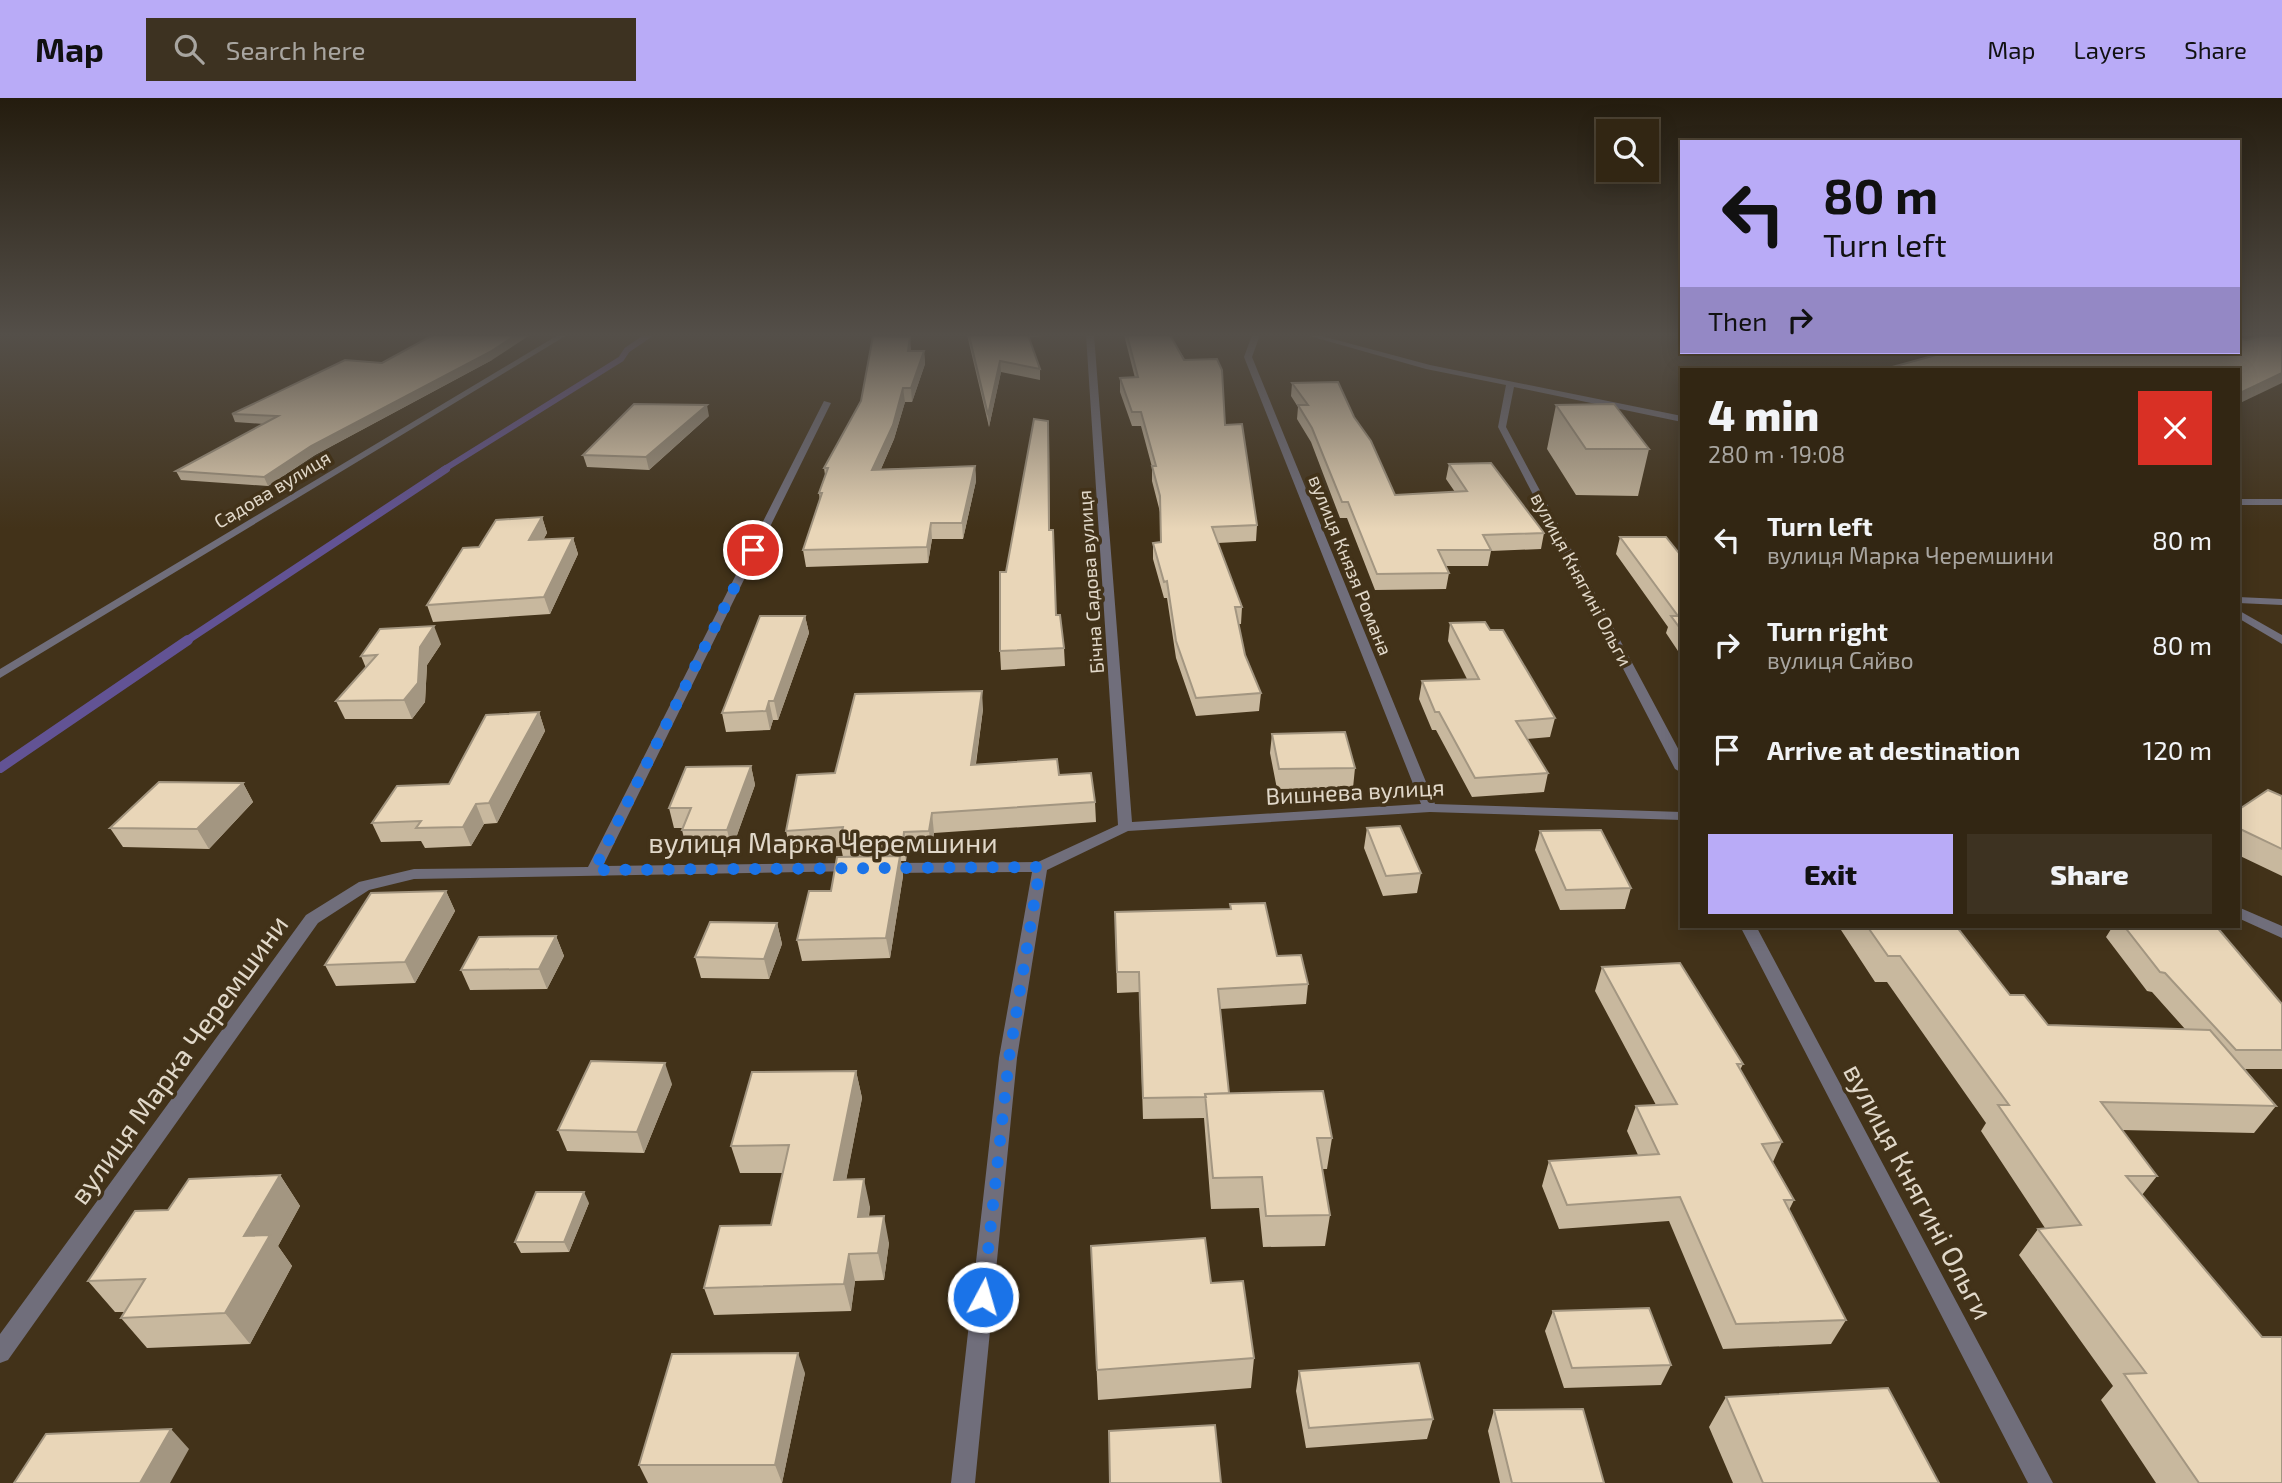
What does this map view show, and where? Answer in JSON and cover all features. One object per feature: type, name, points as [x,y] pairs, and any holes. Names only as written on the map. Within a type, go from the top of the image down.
[{"type":"street","name":"Садова вулиця","points":[[0,674],[456,400]]},
{"type":"street","name":"Бічна Садова вулиця","points":[[1095,400],[1125,827]]},
{"type":"street","name":"вулиця Князя Романа","points":[[1265,400],[1430,808]]},
{"type":"street","name":"вулиця Княгині Ольги","points":[[1507,400],[1502,427],[1680,765]]},
{"type":"street","points":[[1587,400],[1680,419]]},
{"type":"street","points":[[594,870],[827,403]]},
{"type":"street","points":[[2240,502],[2282,502]]},
{"type":"street","points":[[2240,600],[2282,602]]},
{"type":"street","points":[[2240,614],[2282,640]]},
{"type":"street","name":"Вишнева вулиця","points":[[1040,867],[1125,827],[1430,808],[1680,816]]},
{"type":"street","points":[[963,1483],[1009,1058],[1040,867]]},
{"type":"street","name":"вулиця Марка Черемшини","points":[[0,1352],[312,919],[364,886],[415,874],[1040,867]]},
{"type":"street","points":[[2240,913],[2282,932]]},
{"type":"street","name":"вулиця Княгині Ольги","points":[[1749,928],[2041,1483]]},
{"type":"building","points":[[262,400],[399,400],[311,446],[264,477],[176,471],[278,416],[232,414]]},
{"type":"building","points":[[900,400],[893,425],[872,470],[975,466],[962,523],[931,523],[927,547],[803,550],[822,493],[819,493],[828,468],[824,468],[861,401]]},
{"type":"building","points":[[984,400],[991,400],[988,415]]},
{"type":"building","points":[[1128,400],[1224,400],[1225,425],[1242,424],[1257,525],[1212,527],[1242,607],[1235,607],[1245,655],[1261,693],[1196,698],[1176,641],[1167,581],[1164,582],[1153,543],[1161,542],[1160,496],[1152,466],[1156,466],[1141,412],[1132,412]]},
{"type":"building","points":[[1304,400],[1346,400],[1354,417],[1371,441],[1395,495],[1467,491],[1449,464],[1491,463],[1544,533],[1483,535],[1491,550],[1438,550],[1449,573],[1377,574],[1348,502],[1342,502],[1312,428],[1298,405],[1308,405]]},
{"type":"building","points":[[634,404],[707,405],[646,457],[583,455]]},
{"type":"building","points":[[1614,404],[1649,449],[1586,449],[1556,405]]},
{"type":"building","points":[[1034,419],[1048,421],[1049,530],[1053,530],[1056,615],[1060,615],[1064,648],[1000,651],[1000,572],[1006,572]]},
{"type":"building","points":[[542,517],[529,540],[573,538],[544,597],[427,605],[463,548],[479,547],[496,520]]},
{"type":"building","points":[[1620,537],[1666,537],[1680,554],[1680,628],[1671,616],[1678,616]]},
{"type":"building","points":[[760,616],[805,616],[774,701],[769,701],[766,711],[722,713]]},
{"type":"building","points":[[1485,622],[1490,630],[1503,630],[1555,718],[1516,721],[1548,773],[1475,778],[1439,712],[1435,712],[1422,681],[1479,679],[1450,623]]},
{"type":"building","points":[[434,626],[420,647],[418,683],[404,700],[336,701],[377,655],[361,656],[380,629]]},
{"type":"building","points":[[982,691],[971,765],[1057,759],[1059,775],[1091,773],[1095,802],[932,813],[929,831],[904,832],[903,841],[840,842],[843,827],[786,831],[797,775],[835,773],[855,694]]},
{"type":"building","points":[[539,712],[489,803],[476,804],[463,827],[416,828],[421,821],[372,823],[397,786],[449,784],[486,715]]},
{"type":"building","points":[[1345,732],[1355,768],[1279,769],[1272,734]]},
{"type":"building","points":[[751,766],[727,830],[682,830],[691,808],[669,808],[686,767]]},
{"type":"building","points":[[159,782],[243,783],[197,829],[110,828]]},
{"type":"building","points":[[2268,790],[2282,796],[2282,849],[2240,829],[2240,809]]},
{"type":"building","points":[[1400,826],[1421,873],[1386,876],[1367,828]]},
{"type":"building","points":[[1601,830],[1631,888],[1566,890],[1540,831]]},
{"type":"building","points":[[900,856],[886,938],[797,940],[809,891],[831,891],[837,857]]},
{"type":"building","points":[[446,891],[405,962],[325,965],[371,893]]},
{"type":"building","points":[[1265,903],[1277,956],[1301,955],[1308,984],[1218,989],[1229,1093],[1205,1094],[1206,1097],[1143,1098],[1139,972],[1117,972],[1115,912],[1231,909],[1230,904]]},
{"type":"building","points":[[710,922],[777,923],[764,959],[695,957]]},
{"type":"building","points":[[1868,928],[1958,928],[2010,995],[2024,995],[2048,1025],[2210,1030],[2276,1106],[2101,1102],[2157,1176],[2126,1176],[2262,1337],[2282,1337],[2282,1483],[2199,1483],[2124,1374],[2146,1373],[2038,1229],[2081,1225],[1998,1105],[2009,1105],[1900,956],[1888,956]]},
{"type":"building","points":[[2126,928],[2218,928],[2282,1004],[2282,1050],[2236,1050],[2165,973],[2160,972]]},
{"type":"building","points":[[556,936],[539,969],[461,970],[479,937]]},
{"type":"building","points":[[1680,963],[1743,1064],[1737,1064],[1782,1142],[1762,1144],[1794,1200],[1784,1200],[1846,1320],[1736,1324],[1680,1197],[1567,1205],[1549,1161],[1659,1154],[1636,1106],[1677,1104],[1602,967]]},
{"type":"building","points":[[591,1061],[665,1063],[637,1132],[558,1130]]},
{"type":"building","points":[[856,1071],[834,1180],[864,1179],[858,1217],[884,1216],[878,1253],[849,1254],[844,1284],[704,1288],[720,1226],[771,1225],[789,1145],[731,1146],[752,1072]]},
{"type":"building","points":[[1323,1091],[1332,1138],[1317,1138],[1330,1215],[1266,1216],[1262,1177],[1213,1178],[1205,1094]]},
{"type":"building","points":[[280,1175],[244,1236],[270,1235],[225,1313],[121,1318],[145,1279],[88,1281],[135,1211],[168,1210],[189,1179]]},
{"type":"building","points":[[536,1192],[584,1192],[564,1242],[515,1242]]},
{"type":"building","points":[[1205,1238],[1211,1283],[1243,1281],[1254,1358],[1097,1370],[1091,1246]]},
{"type":"building","points":[[1649,1308],[1671,1365],[1572,1368],[1553,1311]]},
{"type":"building","points":[[798,1353],[775,1465],[639,1465],[672,1354]]},
{"type":"building","points":[[1419,1363],[1433,1419],[1309,1428],[1299,1371]]},
{"type":"building","points":[[1888,1388],[1939,1483],[1763,1483],[1726,1397]]},
{"type":"building","points":[[1583,1409],[1604,1483],[1512,1483],[1494,1410]]},
{"type":"building","points":[[1215,1425],[1221,1483],[1110,1483],[1109,1431]]},
{"type":"building","points":[[171,1429],[140,1483],[14,1483],[46,1434]]},
{"type":"waterway","points":[[443,470],[556,400]]},
{"type":"waterway","points":[[186,641],[446,469]]},
{"type":"waterway","points":[[0,768],[188,640]]},
{"type":"route","points":[[753,550],[594,870],[1040,867],[1009,1058],[983,1297]]}]
